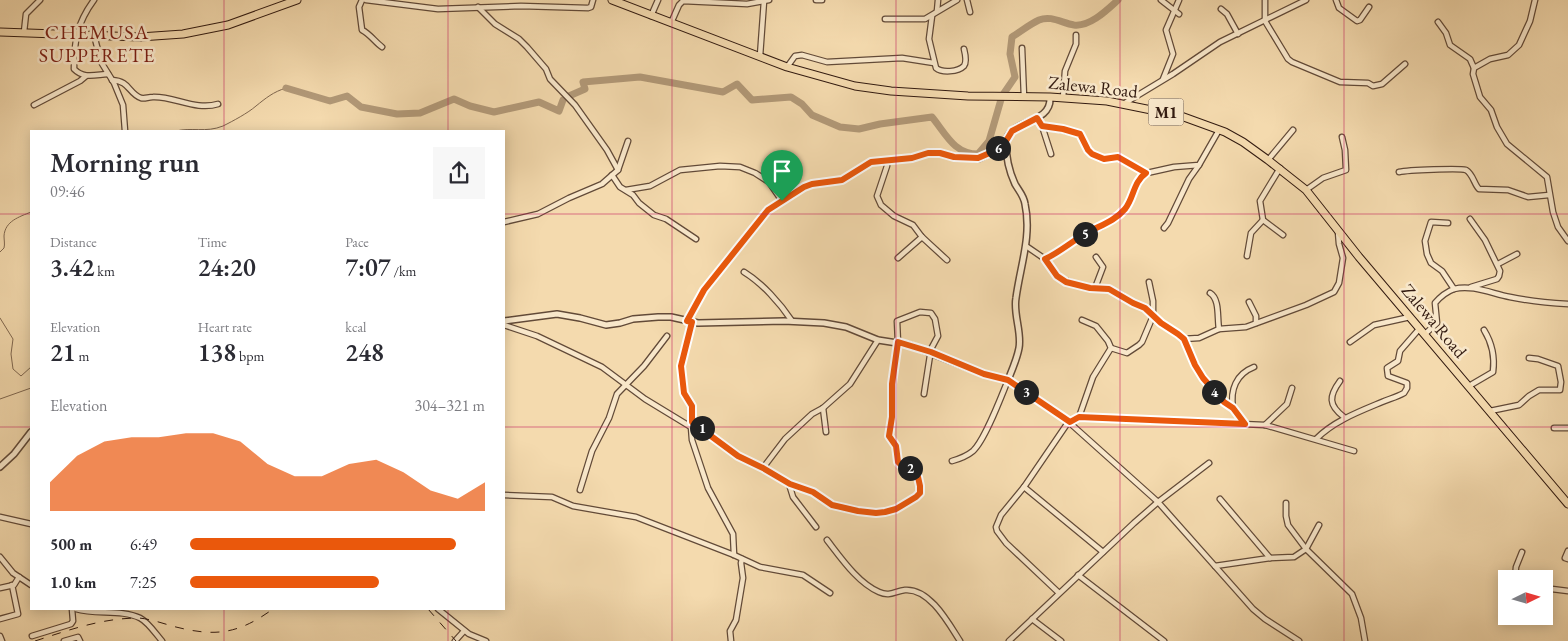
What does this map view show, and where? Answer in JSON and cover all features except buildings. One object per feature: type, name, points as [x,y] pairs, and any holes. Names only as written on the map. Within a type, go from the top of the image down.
[{"type":"highway","points":[[0,32],[160,36],[204,31],[248,18],[297,0]]},
{"type":"highway","name":"Zalewa Road","points":[[612,0],[787,66],[855,86],[891,91],[968,96],[1050,97],[1125,103],[1181,116],[1219,130],[1243,142],[1280,168],[1306,190],[1568,504]]},
{"type":"street","points":[[24,32],[26,14],[40,0]]},
{"type":"street","points":[[94,0],[85,13],[76,35],[74,42],[74,69],[79,74],[86,76],[108,74]]},
{"type":"street","points":[[362,0],[359,7],[363,30],[368,32],[372,39],[382,47]]},
{"type":"street","points":[[366,0],[438,9],[532,6],[588,8],[593,0]]},
{"type":"street","points":[[651,16],[658,0]]},
{"type":"street","points":[[816,0],[822,0]]},
{"type":"street","points":[[938,0],[938,11]]},
{"type":"street","points":[[884,20],[919,20],[932,16],[957,0]]},
{"type":"street","points":[[967,0],[970,12]]},
{"type":"street","points":[[1161,0],[1179,14]]},
{"type":"street","points":[[1163,80],[1173,54],[1166,30],[1179,0]]},
{"type":"street","points":[[1264,0],[1265,21],[1289,61],[1340,82],[1368,83],[1373,86],[1379,85],[1405,64]]},
{"type":"street","points":[[1125,103],[1220,42],[1306,0]]},
{"type":"street","points":[[1336,0],[1339,8],[1357,21],[1360,20],[1369,7]]},
{"type":"street","points":[[1474,68],[1490,59],[1508,55],[1518,45],[1530,21],[1535,0]]},
{"type":"street","points":[[671,23],[679,5],[683,1],[763,1],[760,56]]},
{"type":"street","points":[[478,7],[495,24],[527,46],[544,66],[550,79],[575,105],[607,150],[618,170]]},
{"type":"street","points":[[1221,9],[1227,14],[1238,34]]},
{"type":"street","points":[[932,16],[929,39],[936,68],[943,72],[964,66],[966,61],[964,49]]},
{"type":"street","points":[[1438,22],[1446,33],[1450,45],[1468,57],[1474,68],[1473,74],[1480,98],[1491,110],[1503,140],[1510,148],[1547,177],[1549,195],[1557,224],[1568,241]]},
{"type":"street","points":[[94,35],[101,62],[112,80],[124,112],[125,130]]},
{"type":"street","points":[[1063,98],[1065,71],[1076,44],[1076,35]]},
{"type":"street","points":[[1022,48],[1024,96]]},
{"type":"street","points":[[787,66],[794,56],[802,55],[828,62],[902,58],[934,64]]},
{"type":"street","points":[[34,105],[86,76]]},
{"type":"street","points":[[112,80],[122,81],[136,95],[142,98],[156,97],[203,107],[218,104]]},
{"type":"street","points":[[734,555],[733,534],[708,488],[695,451],[692,406],[684,393],[681,366],[689,321],[704,290],[768,210],[812,184],[842,180],[871,162],[912,158],[934,152],[954,157],[978,158],[992,152],[1006,141],[1012,131],[1047,112],[1051,105],[1050,97]]},
{"type":"street","points":[[1037,118],[1042,126],[1051,154]]},
{"type":"street","points":[[1042,126],[1080,134],[1092,154],[1104,159],[1118,157],[1146,173]]},
{"type":"street","points":[[1164,228],[1189,180],[1200,165],[1219,130]]},
{"type":"street","points":[[1268,160],[1293,130]]},
{"type":"street","points":[[1306,190],[1323,178],[1346,170],[1342,138]]},
{"type":"street","points":[[952,461],[974,450],[986,429],[1008,380],[1020,347],[1015,300],[1028,238],[1026,204],[1007,161],[1006,141]]},
{"type":"street","points":[[505,222],[538,214],[569,198],[598,187],[618,170],[628,142]]},
{"type":"street","points":[[886,160],[887,166],[877,196],[881,205],[894,216],[914,225],[922,237],[947,260]]},
{"type":"street","points":[[1045,259],[1064,249],[1086,233],[1102,227],[1115,218],[1125,209],[1139,179],[1146,173],[1174,167],[1200,165]]},
{"type":"street","points":[[626,190],[650,186],[680,170],[720,166],[755,172],[769,182],[782,201]]},
{"type":"street","points":[[1280,168],[1260,201],[1263,220],[1283,235]]},
{"type":"street","points":[[1399,172],[1416,169],[1430,171],[1464,170],[1470,174],[1479,189],[1508,190],[1528,197],[1549,195]]},
{"type":"street","points":[[612,175],[620,187],[633,195],[639,203],[654,215],[666,218],[696,239]]},
{"type":"street","points":[[1316,439],[1324,430],[1344,417],[1353,415],[1405,392],[1407,384],[1388,376],[1388,368],[1398,361],[1400,351],[1423,331],[1437,323],[1435,303],[1444,294],[1454,289],[1470,288],[1496,279],[1499,276],[1498,264],[1470,219]]},
{"type":"street","points":[[1247,256],[1251,233],[1263,220]]},
{"type":"street","points":[[1448,223],[1431,222],[1425,247],[1430,263],[1442,271],[1454,289]]},
{"type":"street","points":[[1479,231],[1484,226]]},
{"type":"street","points":[[1184,339],[1199,338],[1219,328],[1241,328],[1306,305],[1334,292],[1337,288],[1343,258],[1338,230]]},
{"type":"street","points":[[898,258],[922,237]]},
{"type":"street","points":[[1026,246],[1045,259],[1060,278],[1077,285],[1109,289],[1142,306],[1184,339],[1203,378],[1224,402],[1233,408],[1245,424]]},
{"type":"street","points":[[1498,264],[1517,254]]},
{"type":"street","points":[[1095,288],[1103,267],[1096,257]]},
{"type":"street","points":[[744,272],[759,283],[783,308],[792,321]]},
{"type":"street","points":[[1082,320],[1096,326],[1111,348],[1127,353],[1139,345],[1153,316],[1153,301],[1149,282]]},
{"type":"street","points":[[1470,288],[1512,298],[1553,304],[1568,304]]},
{"type":"street","points":[[1210,293],[1214,296],[1216,302],[1219,328]]},
{"type":"street","points":[[1249,302],[1256,316],[1256,323]]},
{"type":"street","points":[[505,325],[537,336],[602,367],[645,399],[692,424],[733,453],[790,484],[813,492],[832,505],[869,513],[896,509],[920,493],[920,482],[912,469],[899,464],[896,446],[889,434],[892,417],[892,384],[898,342],[896,323],[898,320],[920,312],[931,313],[935,319],[938,332],[938,338],[931,352],[924,394]]},
{"type":"street","points":[[505,321],[556,314],[604,325],[652,317],[671,317],[689,321],[792,321],[836,325],[878,340],[898,342],[931,352],[984,374],[1008,380],[1070,422],[1158,502],[1264,619],[1299,641]]},
{"type":"street","points":[[1350,342],[1374,325],[1411,317]]},
{"type":"street","points":[[1469,386],[1493,372],[1493,352],[1489,338],[1484,330]]},
{"type":"street","points":[[580,490],[595,444],[609,418],[614,399],[644,366],[667,336]]},
{"type":"street","points":[[763,468],[785,439],[812,414],[823,408],[850,384],[878,340]]},
{"type":"street","points":[[1079,417],[1088,390],[1111,348]]},
{"type":"street","points":[[1490,412],[1519,405],[1529,396],[1540,390],[1560,390],[1561,382],[1558,366],[1529,358]]},
{"type":"street","points":[[1233,408],[1232,393],[1234,386],[1242,374],[1254,367]]},
{"type":"street","points":[[1340,381],[1331,395],[1333,406],[1344,417]]},
{"type":"street","points":[[1265,425],[1287,404],[1292,388]]},
{"type":"street","points":[[823,408],[826,432]]},
{"type":"street","points":[[1059,593],[1013,551],[996,531],[998,520],[1024,488],[1066,424],[1079,417],[1265,425],[1354,451]]},
{"type":"street","points":[[1554,428],[1568,428]]},
{"type":"street","points":[[0,467],[14,454],[30,433]]},
{"type":"street","points":[[1009,641],[1102,552],[1158,502],[1210,463]]},
{"type":"street","points":[[790,484],[793,497],[816,527]]},
{"type":"street","points":[[1024,488],[1102,552]]},
{"type":"street","points":[[505,495],[552,498],[573,506],[598,512],[628,515],[767,569],[803,575],[830,593]]},
{"type":"street","points":[[1220,499],[1270,558]]},
{"type":"street","points":[[1286,503],[1288,525],[1306,549],[1352,594],[1361,618],[1365,641]]},
{"type":"street","points":[[0,517],[23,524],[30,524]]},
{"type":"street","points":[[1215,566],[1270,558],[1294,557],[1306,549],[1319,526]]},
{"type":"street","points":[[827,540],[866,585],[886,595],[910,590],[929,600],[943,614],[960,641]]},
{"type":"street","points":[[1568,551],[1565,558],[1568,559]]},
{"type":"street","points":[[1516,570],[1522,552]]},
{"type":"street","points":[[0,557],[13,573],[30,584]]},
{"type":"street","points":[[731,641],[730,631],[736,620],[742,583],[742,559]]},
{"type":"street","points":[[1078,575],[1156,639],[1164,641]]},
{"type":"street","points":[[0,588],[14,584],[19,577]]},
{"type":"street","points":[[0,619],[18,614],[12,585]]},
{"type":"street","points":[[1553,589],[1568,591]]},
{"type":"street","points":[[32,636],[71,624],[74,610]]},
{"type":"street","points":[[88,610],[141,618],[162,641]]},
{"type":"street","points":[[439,610],[464,631],[486,641]]},
{"type":"street","points":[[1032,619],[1061,641]]},
{"type":"street","points":[[455,641],[464,631]]},
{"type":"street","points":[[0,636],[2,641]]},
{"type":"street","points":[[64,641],[78,637],[80,641]]},
{"type":"waterway","points":[[569,96],[585,89],[583,82],[640,77],[723,92],[737,84],[752,100],[791,97],[802,104],[812,115],[840,127],[859,129],[880,124],[932,117],[957,147],[963,151],[978,154],[989,141],[1002,96],[1015,77],[1010,54],[1012,37],[1043,19],[1048,18],[1074,25],[1092,21],[1118,0]]},
{"type":"waterway","points":[[187,130],[211,129],[223,126],[249,111],[273,93],[286,88]]},
{"type":"waterway","points":[[286,88],[330,101],[347,96],[361,107],[397,114],[420,113],[454,99],[470,106],[494,112],[539,102],[559,111],[563,100]]},
{"type":"waterway","points":[[0,252],[4,248],[5,231],[10,223],[30,212]]},
{"type":"waterway","points":[[0,318],[13,339],[11,354],[13,369],[21,376],[30,368]]},
{"type":"waterway","points":[[0,399],[30,388]]},
{"type":"railway","points":[[35,641],[86,625],[112,620],[139,618],[200,632],[225,631],[248,624],[272,610]]},
{"type":"railway","points":[[429,610],[456,641]]},
{"type":"district","name":"CHEMUSA SUPPERETE","points":[[97,44]]},
{"type":"route","points":[[1037,118],[1042,126],[1080,134],[1092,154],[1104,159],[1118,157],[1146,173],[1139,179],[1125,209],[1115,218],[1102,227],[1086,233],[1064,249],[1045,259],[1057,276],[1066,282],[1090,288],[1109,289],[1120,294],[1133,303],[1145,308],[1161,323],[1178,334],[1184,339],[1203,378],[1224,402],[1233,408],[1245,424],[1079,417],[1070,422],[1008,380],[984,374],[931,352],[898,342],[892,384],[892,417],[889,436],[896,446],[899,464],[908,466],[918,477],[920,493],[896,509],[885,512],[869,513],[832,505],[813,492],[790,484],[738,456],[692,422],[692,406],[684,393],[681,366],[692,322],[687,321],[690,314],[704,290],[732,254],[768,210],[782,201],[812,184],[842,180],[871,162],[912,158],[934,152],[972,159],[986,156],[1006,141],[1012,131],[1037,118]]}]
